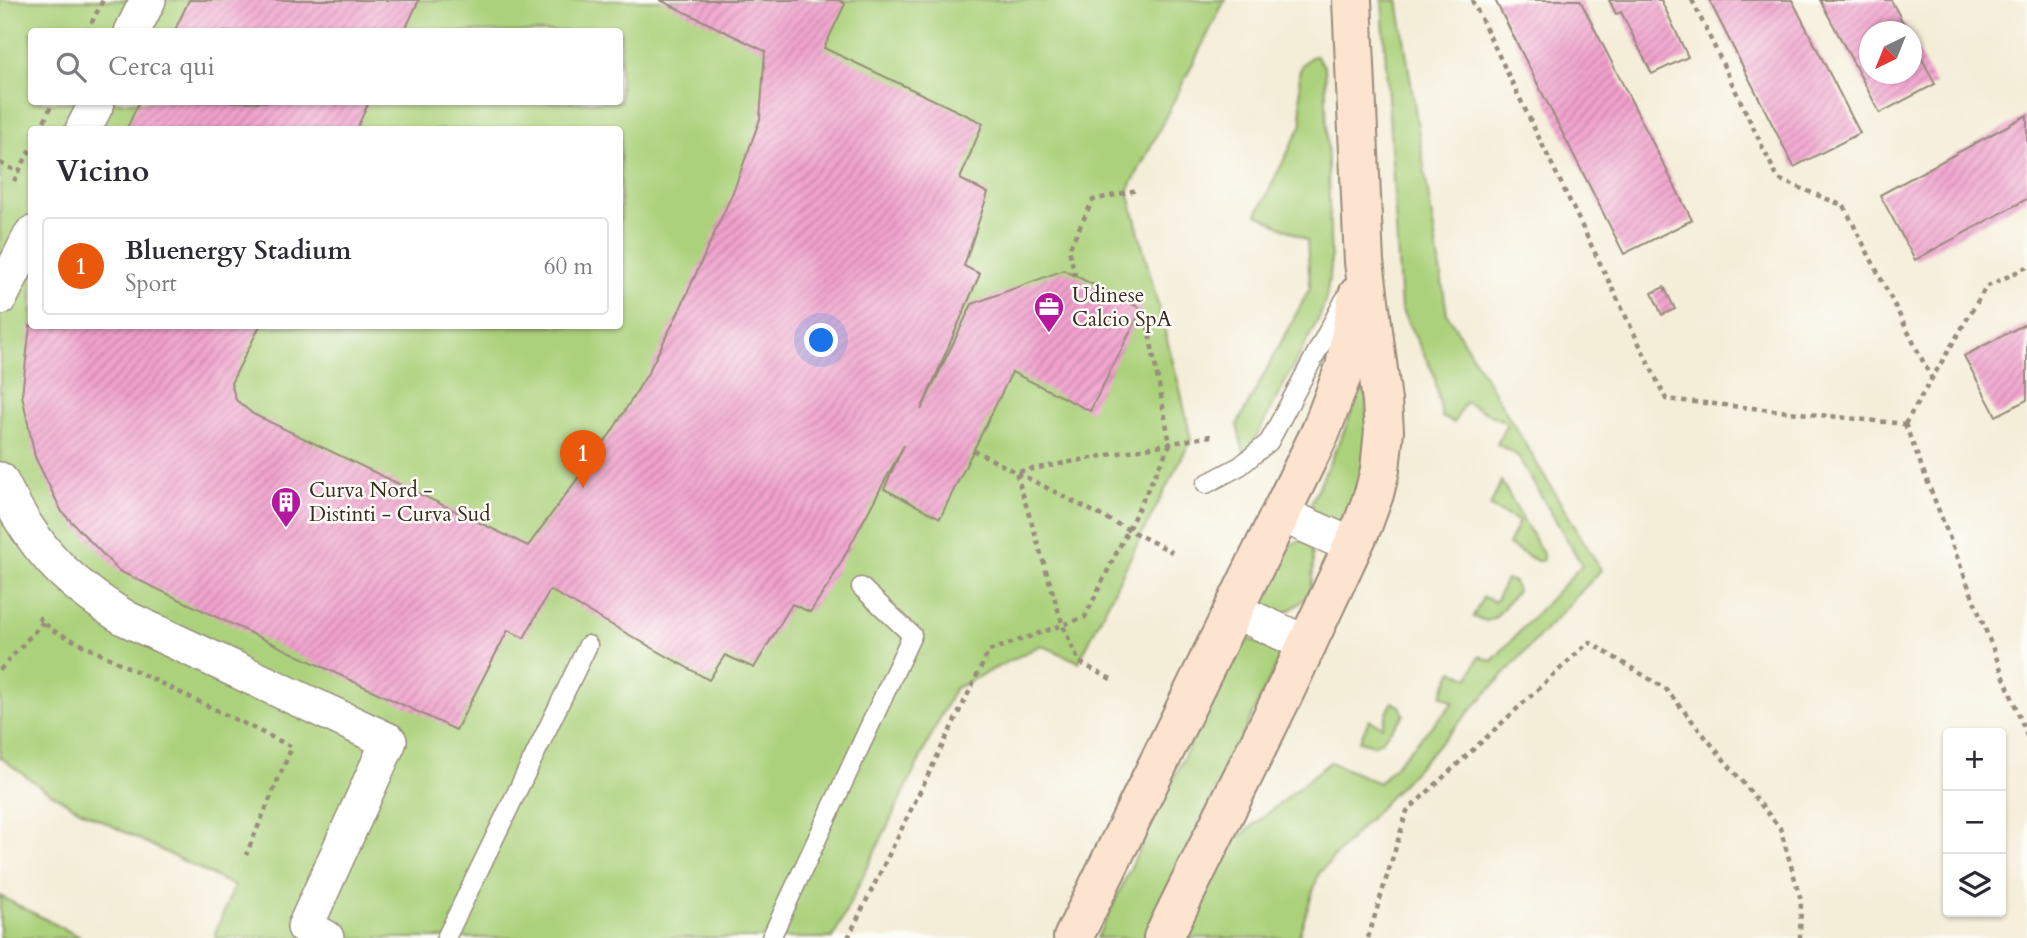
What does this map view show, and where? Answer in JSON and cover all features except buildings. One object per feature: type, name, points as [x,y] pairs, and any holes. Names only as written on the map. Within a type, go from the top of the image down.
[{"type":"street","points":[[134,28],[148,0]]},
{"type":"street","points":[[1163,938],[1353,546],[1374,494],[1380,470],[1384,431],[1364,262],[1352,0]]},
{"type":"street","points":[[85,126],[96,105]]},
{"type":"street","points":[[0,297],[28,242]]},
{"type":"street","points":[[1073,938],[1321,431],[1345,367],[1364,262]]},
{"type":"street","points":[[0,480],[22,521],[46,555],[97,601],[125,618],[389,741],[305,927],[326,938]]},
{"type":"street","points":[[1281,514],[1353,546]]},
{"type":"street","points":[[1233,610],[1307,644]]},
{"type":"lane","points":[[1206,484],[1240,466],[1269,442],[1364,262]]},
{"type":"lane","points":[[771,938],[912,635],[861,587]]},
{"type":"lane","points":[[446,938],[588,645]]},
{"type":"path","points":[[89,28],[103,0]]},
{"type":"path","points":[[1472,0],[1666,399],[1905,424]]},
{"type":"path","points":[[1692,0],[1778,179],[1844,206],[1932,379]]},
{"type":"path","points":[[42,126],[52,105]]},
{"type":"path","points":[[14,181],[28,154]]},
{"type":"path","points":[[0,163],[19,172]]},
{"type":"path","points":[[1075,276],[1069,248],[1093,200],[1137,190]]},
{"type":"path","points":[[1905,424],[1986,286],[2027,267]]},
{"type":"path","points":[[848,938],[989,651],[1085,617],[1170,444],[1145,311]]},
{"type":"path","points":[[1905,424],[2027,736]]},
{"type":"path","points":[[1016,472],[1216,435]]},
{"type":"path","points":[[973,450],[1172,552]]},
{"type":"path","points":[[1016,472],[1063,625],[1079,662],[1111,679]]},
{"type":"path","points":[[38,617],[52,630],[292,747],[246,855]]},
{"type":"path","points":[[0,670],[43,622]]},
{"type":"path","points":[[1368,938],[1407,811],[1589,642],[1666,689],[1780,828],[1801,900],[1800,938]]},
{"type":"green space","points":[[0,0],[1225,0],[1128,191],[1191,440],[1079,662],[1041,645],[954,689],[833,938],[216,938],[215,934],[234,886],[80,810],[42,788],[0,757]]},
{"type":"green space","points":[[1382,0],[1398,0],[1447,314],[1601,570],[1319,873],[1298,938],[1184,938],[1233,842],[1330,762],[1379,783],[1454,702],[1441,695],[1453,671],[1469,678],[1479,656],[1492,661],[1582,565],[1517,455],[1497,444],[1507,423],[1465,402],[1454,423],[1442,417],[1434,374],[1401,309]]},
{"type":"green space","points":[[1316,56],[1325,67],[1331,267],[1326,298],[1320,316],[1245,458],[1237,425],[1310,288],[1307,240],[1257,214],[1302,124],[1299,74],[1302,65]]},
{"type":"green space","points":[[1366,343],[1367,417],[1363,466],[1344,527],[1308,510],[1353,408]]},
{"type":"green space","points":[[1501,481],[1543,554],[1541,561],[1508,545],[1519,521],[1490,507]]},
{"type":"green space","points":[[1301,541],[1310,546],[1313,555],[1310,587],[1300,603],[1279,617],[1262,606],[1262,598],[1281,556],[1286,549]]},
{"type":"green space","points":[[1506,579],[1514,582],[1517,591],[1496,617],[1487,621],[1473,617],[1483,597],[1495,602]]},
{"type":"green space","points":[[1242,636],[1282,654],[1143,938],[1097,938]]},
{"type":"green space","points":[[1392,702],[1400,706],[1404,715],[1382,740],[1374,745],[1359,741],[1369,720],[1382,726]]},
{"type":"green space","points":[[0,896],[82,938],[0,938]]},
{"type":"place","name":"Udinese Calcio SpA","points":[[1049,334]]},
{"type":"place","name":"Bluenergy Stadium","points":[[583,488]]},
{"type":"place","name":"Curva Nord - Distinti - Curva Sud","points":[[286,529]]}]
